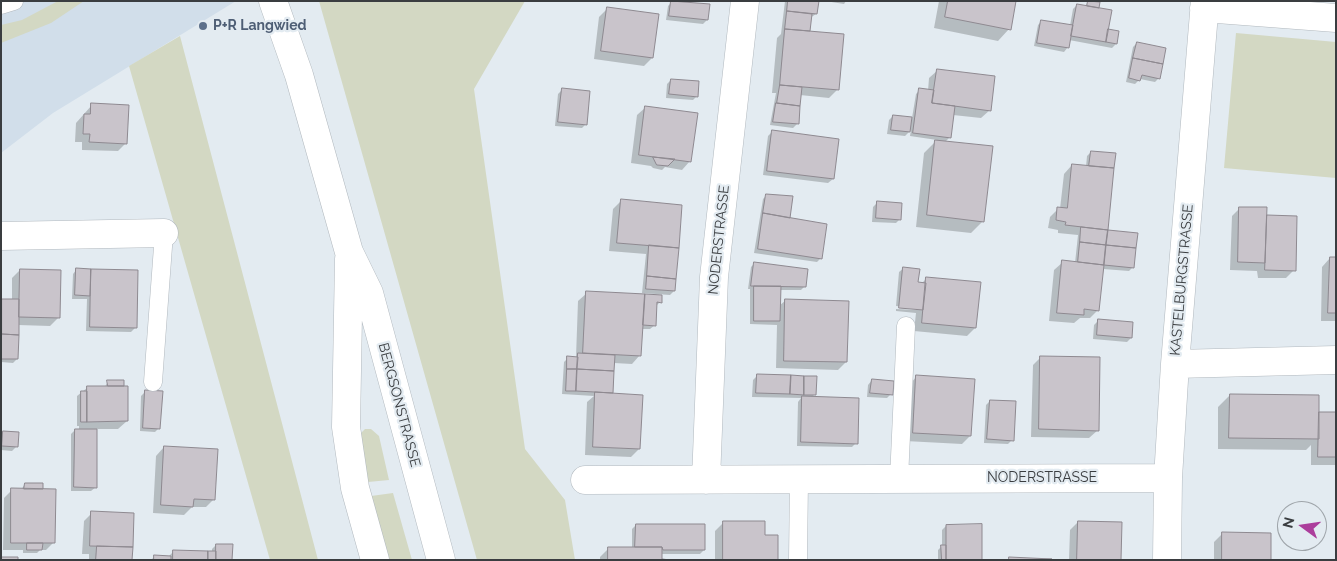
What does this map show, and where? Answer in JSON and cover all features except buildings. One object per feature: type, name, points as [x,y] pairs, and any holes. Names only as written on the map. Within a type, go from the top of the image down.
[{"type":"street","name":"BERGSONSTRASSE","points":[[273,1],[299,75],[349,252],[369,293],[441,560]]},
{"type":"street","name":"NODERSTRASSE","points":[[706,480],[714,277],[745,1]]},
{"type":"street","points":[[1205,5],[1336,18]]},
{"type":"street","name":"KASTELBURGSTRASSE","points":[[1167,560],[1168,478],[1175,364],[1205,5]]},
{"type":"street","points":[[1,236],[164,233]]},
{"type":"street","name":"BERGSONSTRASSE","points":[[349,252],[346,427],[355,488],[375,560]]},
{"type":"street","points":[[1175,364],[1336,360]]},
{"type":"street","name":"NODERSTRASSE","points":[[585,480],[1168,478]]},
{"type":"lane","points":[[1,6],[14,1]]},
{"type":"lane","points":[[153,382],[164,233]]},
{"type":"lane","points":[[899,479],[906,326]]},
{"type":"lane","points":[[798,560],[799,480]]},
{"type":"shaded area","points":[[1,1],[236,1],[53,113],[1,153]]},
{"type":"green space","points":[[58,1],[84,1],[51,23],[1,43],[1,25],[22,20]]},
{"type":"green space","points":[[319,1],[525,1],[474,89],[525,449],[565,500],[575,560],[477,560]]},
{"type":"green space","points":[[1236,33],[1336,42],[1336,178],[1224,168]]},
{"type":"green space","points":[[180,36],[318,560],[270,560],[129,66]]},
{"type":"green space","points":[[365,429],[371,429],[379,436],[389,480],[368,482],[359,435]]},
{"type":"green space","points":[[393,493],[412,560],[388,560],[371,496]]},
{"type":"place","name":"P+R Langwied","points":[[203,26]]}]
